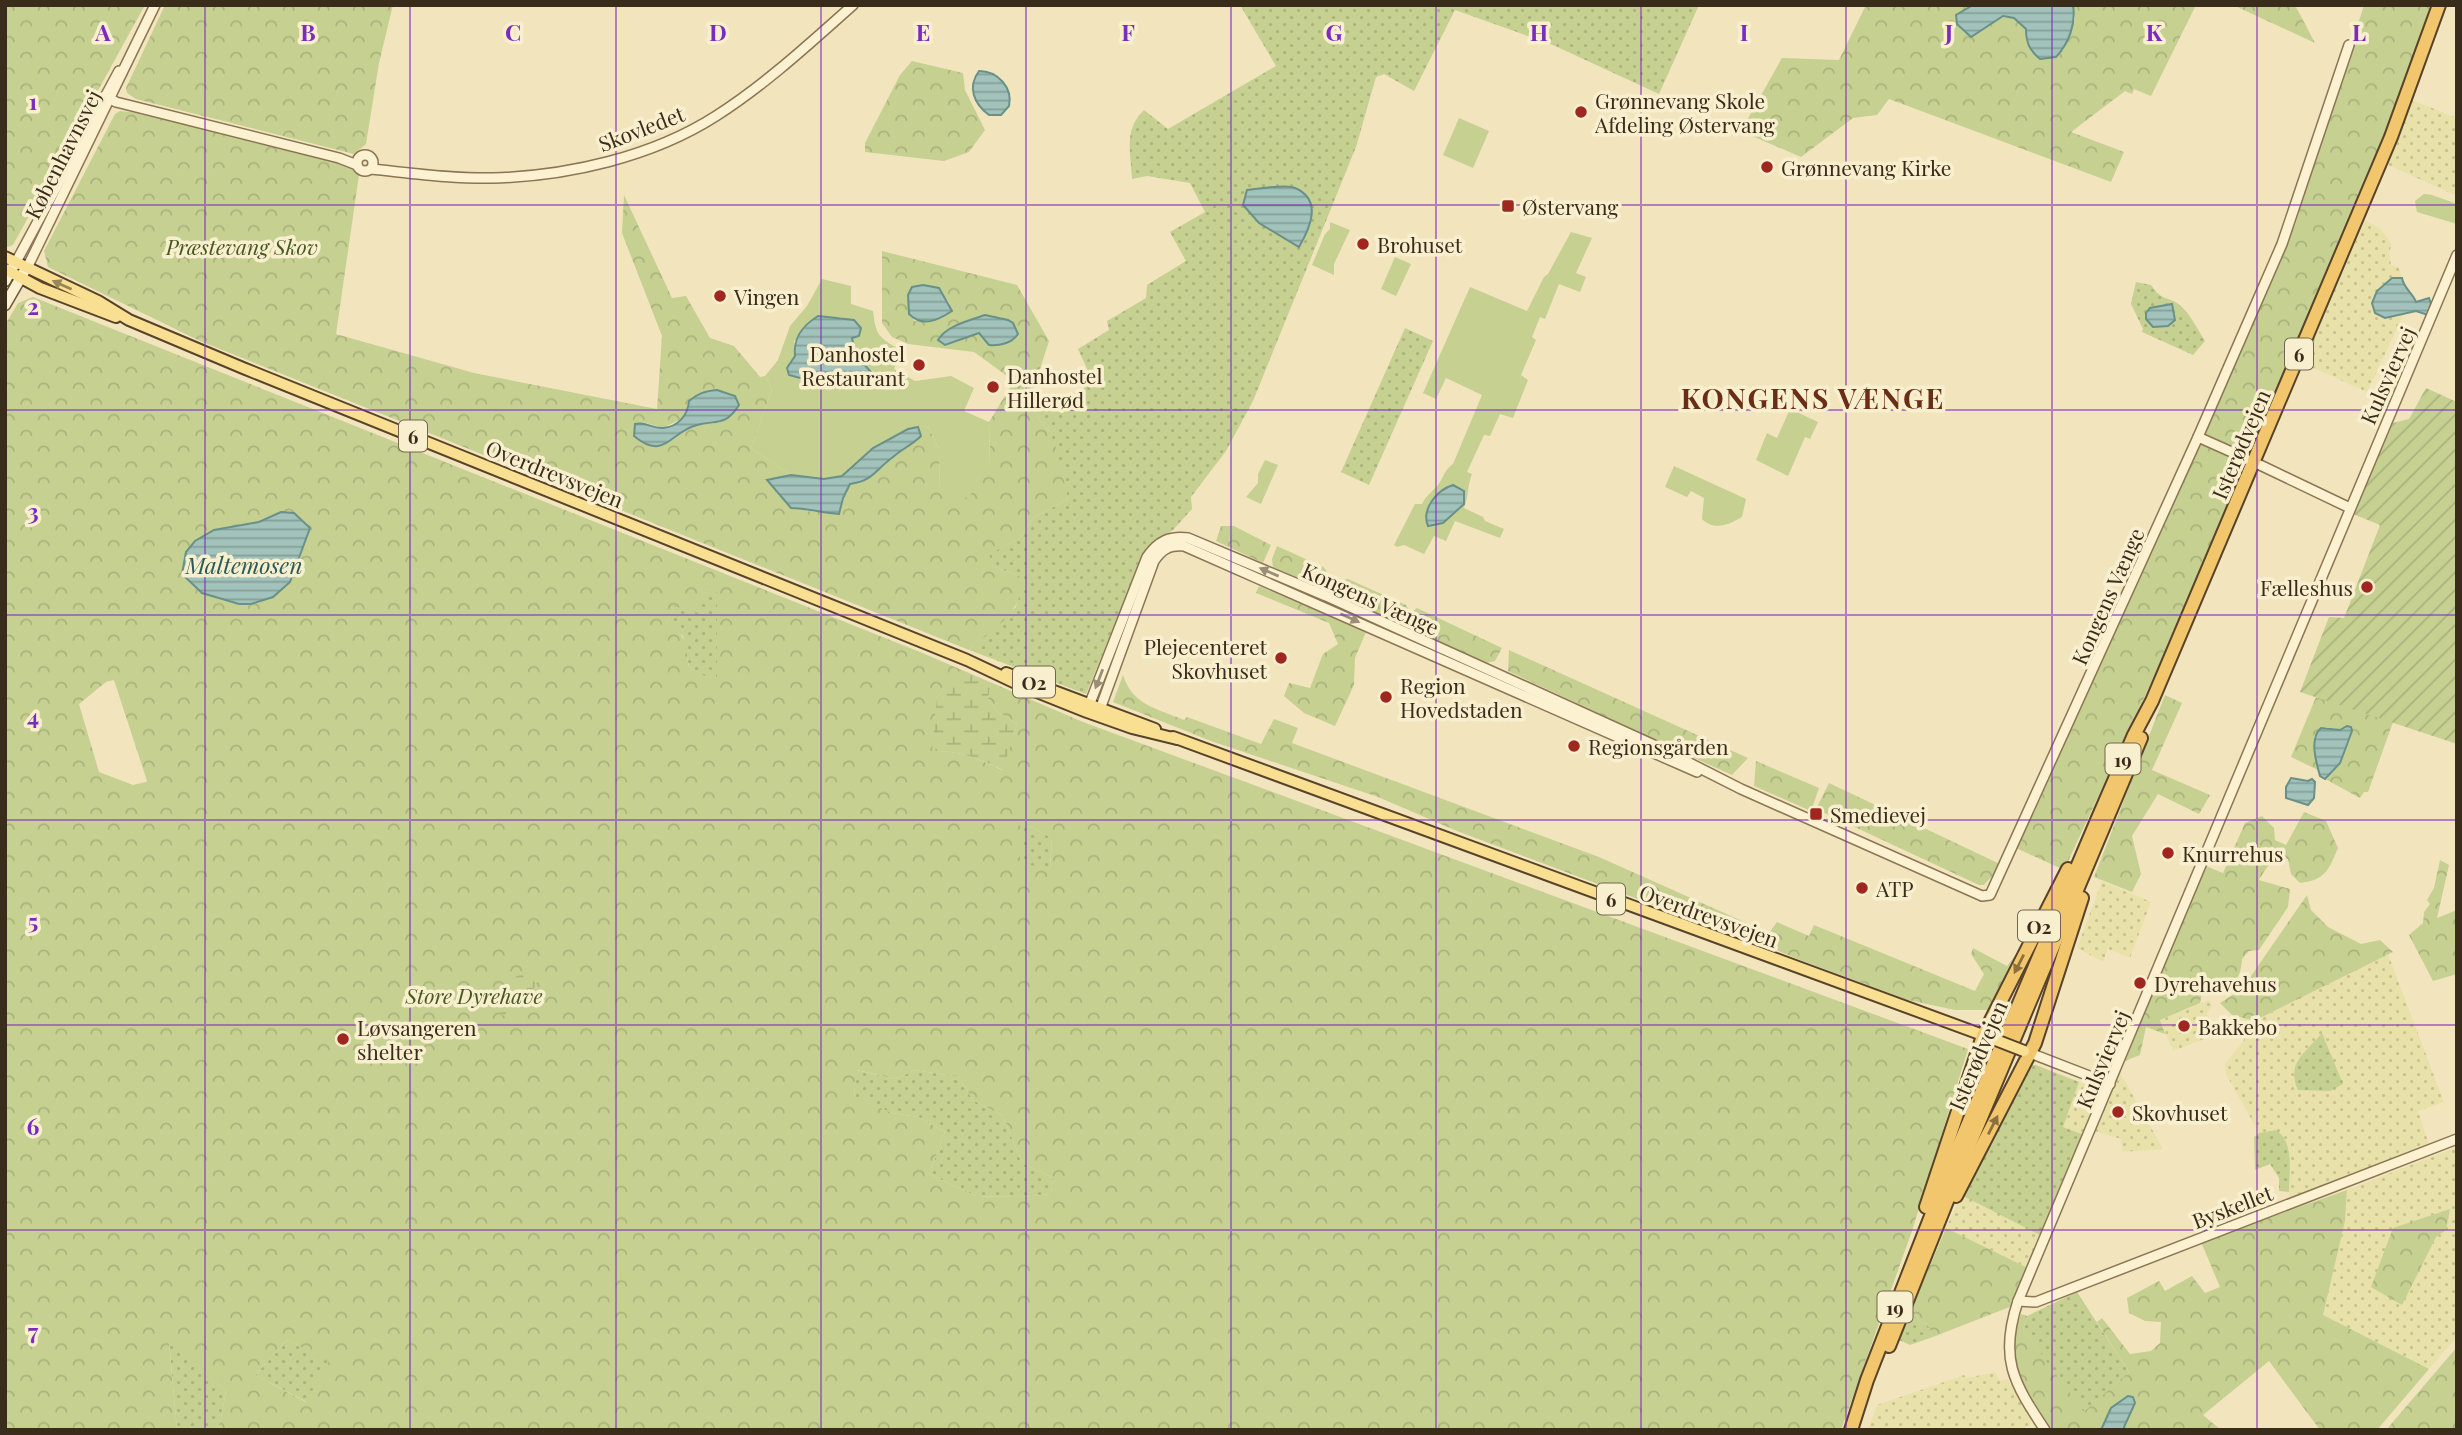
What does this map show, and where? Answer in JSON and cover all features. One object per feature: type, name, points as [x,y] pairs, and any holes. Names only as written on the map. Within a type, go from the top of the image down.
[{"type":"highway","name":"Isterødvejen","points":[[1852,1430],[1867,1380],[1958,1147],[2140,741],[2152,701],[2391,137],[2439,5]]},
{"type":"highway","name":"Isterødvejen","points":[[1852,1430],[2101,823]]},
{"type":"highway","name":"O2","points":[[1985,1037],[2066,872],[2101,823]]},
{"type":"highway","name":"6","points":[[2027,1052],[2098,855],[2101,823]]},
{"type":"highway","points":[[1914,1257],[1918,1232],[1985,1037]]},
{"type":"highway","points":[[1936,1227],[1948,1213],[2027,1052]]},
{"type":"main road","name":"Overdrevsvejen","points":[[8,268],[98,301],[129,320]]},
{"type":"main road","name":"Overdrevsvejen","points":[[24,273],[63,297],[129,320],[1094,709],[1132,728],[1177,739],[2027,1052]]},
{"type":"main road","name":"Københavnsvej","points":[[5,305],[24,273]]},
{"type":"street","name":"Københavnsvej","points":[[8,268],[108,98],[155,5]]},
{"type":"street","name":"Skovledet","points":[[108,98],[357,162],[365,155],[371,157],[372,165],[402,171],[458,177],[525,176],[572,169],[649,148],[713,117],[753,90],[853,5]]},
{"type":"street","name":"Kongens Vænge","points":[[1094,709],[1154,561],[1164,548],[1184,546],[1597,730],[1732,785],[1982,896],[1990,895],[2198,437],[2282,244],[2348,45]]},
{"type":"street","name":"Københavnsvej","points":[[24,273],[108,98]]},
{"type":"street","name":"Kulsviervej","points":[[2045,1430],[2025,1400],[2012,1369],[2009,1337],[2018,1301],[2457,256]]},
{"type":"street","points":[[2198,437],[2245,458]]},
{"type":"street","points":[[2260,465],[2350,508]]},
{"type":"street","name":"Overdrevsvejen","points":[[2027,1052],[2110,1084]]},
{"type":"street","name":"Byskellet","points":[[2018,1301],[2036,1302],[2457,1139]]},
{"type":"shaded area","points":[[2412,100],[2457,118],[2457,196],[2386,164]]},
{"type":"shaded area","points":[[2365,220],[2381,229],[2392,245],[2389,252],[2391,265],[2399,268],[2402,278],[2392,278],[2395,317],[2404,314],[2367,392],[2302,363]]},
{"type":"shaded area","points":[[2102,881],[2151,902],[2130,958],[2108,949],[2103,962],[2077,948]]},
{"type":"shaded area","points":[[2388,954],[2444,1102],[2418,1111],[2429,1144],[2289,1198],[2290,1158],[2276,1130],[2259,1133],[2226,1074],[2225,1064],[2244,1040],[2239,1018],[2254,1021]]},
{"type":"shaded area","points":[[2209,1000],[2212,1006],[2207,1014],[2214,1026],[2204,1039],[2173,1051],[2160,1020]]},
{"type":"shaded area","points":[[2120,1072],[2163,1149],[2122,1152],[2121,1139],[2094,1131]]},
{"type":"shaded area","points":[[2079,1082],[2098,1088],[2100,1095],[2084,1135],[2063,1127]]},
{"type":"shaded area","points":[[2457,1147],[2457,1337],[2429,1369],[2322,1315],[2345,1221],[2347,1190]]},
{"type":"shaded area","points":[[1961,1195],[2042,1236],[2028,1268],[1946,1228]]},
{"type":"shaded area","points":[[1995,1372],[2000,1381],[2007,1379],[2032,1419],[2030,1425],[2018,1430],[1868,1430],[1877,1405],[1964,1375],[1967,1378]]},
{"type":"green space","points":[[5,5],[145,5],[13,245],[5,248]]},
{"type":"green space","points":[[165,5],[393,5],[379,63],[366,144],[354,154],[136,99],[127,93],[126,88]]},
{"type":"green space","points":[[1240,5],[1699,5],[1659,94],[1553,45],[1455,10],[1414,91],[1384,74],[1376,77],[1356,147],[1253,401],[1226,451],[1191,497],[1192,509],[1173,530],[1147,547],[1086,694],[969,650],[1016,607],[1021,577],[993,566],[988,554],[1019,539],[1033,518],[1068,499],[1050,432],[1041,423],[1030,400],[1055,406],[1093,382],[1078,349],[1109,330],[1107,321],[1146,298],[1147,285],[1186,261],[1170,232],[1205,212],[1190,183],[1147,176],[1132,179],[1130,142],[1137,118],[1144,110],[1168,129],[1276,66]]},
{"type":"green space","points":[[1866,5],[1973,5],[1956,15],[2014,18],[2026,29],[2026,41],[2032,53],[2075,20],[2073,5],[2196,5],[2151,96],[2134,89],[2132,94],[2125,91],[2071,132],[2124,152],[2111,182],[1889,99],[1877,115],[1853,118],[1801,157],[1741,131],[1782,58],[1839,60]]},
{"type":"green space","points":[[2233,5],[2295,5],[2315,43]]},
{"type":"green space","points":[[2364,5],[2430,5],[2408,75],[2366,179],[2170,642],[2064,870],[2016,848],[2295,225]]},
{"type":"green space","points":[[912,61],[963,73],[965,90],[985,130],[969,152],[944,161],[865,152],[865,143],[900,75]]},
{"type":"green space","name":"Præstevang Skov","points":[[120,111],[131,112],[341,161],[352,167],[359,175],[336,334],[474,373],[657,409],[662,336],[622,233],[624,195],[672,298],[686,296],[710,338],[734,346],[760,377],[765,376],[772,389],[751,448],[791,475],[767,480],[807,511],[839,514],[850,484],[867,479],[921,436],[918,427],[928,426],[940,451],[939,491],[990,468],[989,422],[1014,381],[974,352],[908,344],[892,337],[882,323],[882,251],[1017,285],[1049,341],[1030,400],[1041,423],[1050,432],[1068,499],[1033,518],[1019,539],[989,554],[993,566],[1021,577],[1021,589],[1018,600],[1006,618],[969,650],[200,341],[48,267],[44,251],[115,114]],"holes":[[[923,285],[939,288],[950,304],[925,322],[915,321],[909,315],[908,295]],[[994,317],[1001,317],[1015,339],[996,346],[989,345],[979,333],[945,345]],[[688,411],[716,423],[694,425],[670,442],[643,422],[663,428],[685,417]]]},
{"type":"green space","points":[[1459,118],[1489,131],[1473,168],[1443,155]]},
{"type":"green space","points":[[2424,194],[2457,204],[2457,224],[2417,212],[2415,201]]},
{"type":"green space","points":[[1330,222],[1350,230],[1334,264],[1334,275],[1312,265],[1325,234],[1330,229]]},
{"type":"green space","points":[[1571,232],[1592,238],[1576,273],[1586,277],[1580,292],[1559,284],[1545,319],[1540,317],[1532,337],[1536,340],[1521,375],[1528,380],[1513,418],[1500,414],[1490,436],[1484,435],[1467,472],[1472,474],[1464,508],[1504,529],[1500,538],[1455,521],[1446,541],[1434,536],[1424,554],[1404,545],[1397,547],[1394,545],[1415,504],[1422,504],[1453,464],[1482,395],[1446,378],[1436,399],[1423,393],[1470,287],[1527,311]]},
{"type":"green space","points":[[1395,257],[1411,264],[1396,296],[1381,289]]},
{"type":"green space","points":[[822,279],[851,286],[851,304],[873,311],[879,334],[897,348],[899,357],[894,369],[915,381],[951,376],[974,388],[964,411],[989,422],[990,468],[968,498],[939,491],[940,451],[928,426],[908,429],[892,437],[873,448],[843,476],[824,479],[791,475],[751,448],[772,389],[765,376],[778,360],[790,326],[807,306]],"holes":[[[842,317],[854,348],[865,365],[858,379],[843,380],[787,368],[796,356],[794,341],[831,318]]]},
{"type":"green space","points":[[2136,282],[2151,285],[2163,297],[2182,307],[2205,341],[2193,355],[2142,332],[2131,304]]},
{"type":"green space","name":"Store Dyrehave","points":[[33,297],[920,652],[1083,722],[1968,1049],[1912,1231],[1841,1430],[219,1430],[226,1391],[169,1342],[177,1430],[5,1430],[5,325],[18,303]],"holes":[[[281,512],[310,528],[300,558],[239,604],[224,599],[228,527],[259,522]],[[708,589],[717,592],[717,683],[689,667],[682,637],[667,624],[674,606],[698,613]],[[960,671],[991,683],[988,699],[998,712],[1017,724],[1002,770],[960,754],[933,751],[937,697]],[[114,680],[146,782],[133,785],[99,772],[79,704],[106,682]],[[1020,821],[1052,838],[1050,869],[1020,863]],[[857,1070],[895,1079],[915,1070],[959,1077],[973,1100],[1003,1116],[1022,1163],[1053,1178],[1051,1194],[1022,1197],[976,1196],[929,1174],[945,1132],[918,1117],[892,1113],[854,1096]],[[287,1340],[329,1361],[306,1402],[255,1375]]]},
{"type":"green space","points":[[1405,328],[1433,341],[1369,485],[1341,472]]},
{"type":"green space","points":[[2426,388],[2457,402],[2457,744],[2300,692],[2329,617],[2344,618],[2380,525],[2353,514],[2393,423],[2409,419]]},
{"type":"green space","points":[[1790,409],[1818,422],[1810,439],[1805,437],[1788,476],[1756,460],[1767,433],[1777,438]]},
{"type":"green space","points":[[1265,460],[1278,465],[1261,504],[1246,497],[1258,483],[1258,474]]},
{"type":"green space","points":[[1674,466],[1746,499],[1742,517],[1722,526],[1707,523],[1702,519],[1704,498],[1691,491],[1687,497],[1665,487]]},
{"type":"green space","points":[[1221,526],[1234,526],[1271,545],[1263,563],[1216,541]]},
{"type":"green space","points":[[1277,546],[1327,571],[1311,579],[1300,580],[1273,568],[1272,559]]},
{"type":"green space","points":[[1348,579],[1406,605],[1409,610],[1401,625],[1346,601],[1341,594],[1343,580]]},
{"type":"green space","points":[[1259,586],[1366,632],[1355,658],[1354,685],[1335,726],[1304,713],[1284,696],[1289,683],[1310,688],[1323,654],[1338,644],[1329,623],[1256,593]]},
{"type":"green space","points":[[708,589],[718,592],[717,684],[689,667],[683,636],[667,624],[674,606]]},
{"type":"green space","points":[[1417,608],[1502,648],[1495,661],[1482,664],[1406,629],[1413,611]]},
{"type":"green space","points":[[1509,650],[1748,758],[1732,775],[1701,761],[1508,671]]},
{"type":"green space","points":[[960,670],[991,683],[988,699],[998,712],[1017,724],[1003,770],[960,754],[932,751],[937,697]]},
{"type":"green space","points":[[1123,675],[1139,700],[1165,713],[1184,720],[1187,717],[1261,744],[1274,719],[1298,728],[1292,743],[1599,857],[1769,933],[1777,922],[1809,936],[1814,925],[1975,991],[1984,974],[1971,954],[1973,948],[2007,966],[2018,952],[1992,1010],[1955,1010],[1908,1000],[1744,936],[1725,932],[1457,831],[1378,797],[1211,741],[1113,702]]},
{"type":"green space","points":[[2165,695],[2182,703],[2152,770],[2210,795],[2199,814],[2158,794],[2132,836],[2141,874],[2132,892],[2094,877]]},
{"type":"green space","points":[[2316,697],[2393,722],[2368,792],[2364,792],[2360,798],[2325,779],[2340,763],[2352,731],[2347,726],[2340,730],[2326,727],[2314,736],[2318,770],[2291,757]]},
{"type":"green space","points":[[1756,761],[1819,788],[1811,811],[1754,786]]},
{"type":"green space","points":[[1829,783],[2002,865],[1984,885],[1979,885],[1816,809]]},
{"type":"green space","points":[[2304,812],[2326,821],[2338,848],[2329,868],[2316,879],[2300,883],[2291,874],[2288,859],[2278,859],[2270,863],[2259,880],[2290,889],[2288,907],[2259,950],[2249,951],[2242,959],[2238,976],[2226,990],[2203,987],[2200,1003],[2160,1020],[2165,1034],[2146,1027],[2140,1055],[2125,1061],[2206,866],[2223,873],[2245,823],[2262,816],[2274,828],[2275,840],[2286,845]]},
{"type":"green space","points":[[1020,821],[1052,838],[1050,869],[1020,864]]},
{"type":"green space","points":[[2440,860],[2449,865],[2437,918],[2457,910],[2457,974],[2433,981],[2409,935],[2423,923],[2424,912],[2430,904],[2427,900],[2434,888]]},
{"type":"green space","points":[[2307,895],[2311,910],[2328,927],[2361,944],[2380,940],[2393,952],[2254,1021],[2232,1015],[2220,1003],[2242,989]]},
{"type":"green space","points":[[528,971],[541,975],[524,1006],[509,1018],[502,1015],[500,1007],[511,991],[513,978]]},
{"type":"green space","points":[[2322,1033],[2343,1084],[2330,1091],[2298,1090],[2294,1073],[2296,1065]]},
{"type":"green space","points":[[2030,1065],[2079,1082],[2063,1127],[2084,1135],[2042,1236],[1961,1195]]},
{"type":"green space","points":[[856,1070],[895,1079],[915,1070],[959,1077],[973,1100],[1003,1116],[1022,1163],[1053,1178],[1051,1194],[1022,1197],[976,1196],[929,1174],[945,1132],[918,1117],[892,1113],[854,1097]]},
{"type":"green space","points":[[2276,1130],[2286,1142],[2288,1150],[2289,1192],[2279,1191],[2279,1178],[2270,1164],[2255,1170],[2254,1137],[2259,1133]]},
{"type":"green space","points":[[2347,1190],[2345,1221],[2323,1315],[2429,1369],[2377,1430],[2320,1430],[2269,1361],[2203,1415],[2221,1430],[2050,1430],[2025,1389],[2015,1361],[2014,1346],[2021,1314],[2027,1316],[2023,1330],[2084,1412],[2129,1372],[2097,1322],[2102,1318],[2130,1354],[2151,1351],[2160,1343],[2161,1322],[2145,1321],[2129,1313],[2127,1298],[2159,1281],[2165,1291],[2192,1276],[2205,1293],[2220,1287],[2201,1242]]},
{"type":"green space","points":[[2450,1209],[2446,1230],[2436,1237],[2402,1305],[2371,1287],[2393,1228]]},
{"type":"green space","points":[[1946,1228],[2028,1268],[2012,1306],[1933,1337],[1927,1323],[1922,1324],[1912,1308]]},
{"type":"green space","points":[[2077,1292],[2129,1372],[2084,1413],[2023,1330],[2027,1316]]},
{"type":"green space","points":[[1912,1308],[1922,1324],[1927,1323],[1933,1337],[1910,1345],[1899,1340]]},
{"type":"green space","points":[[287,1340],[330,1361],[307,1402],[255,1375]]},
{"type":"green space","points":[[169,1341],[226,1391],[219,1430],[177,1430]]},
{"type":"green space","points":[[2457,1347],[2457,1430],[2386,1430]]},
{"type":"water","points":[[1973,5],[2073,5],[2074,12],[2065,46],[2056,57],[2040,59],[2029,46],[2026,29],[2014,18],[2003,16],[1971,37],[1957,24],[1956,15]]},
{"type":"water","points":[[979,71],[998,77],[1009,93],[1009,106],[1001,115],[989,115],[976,100],[973,83]]},
{"type":"water","points":[[1293,187],[1304,193],[1309,200],[1312,215],[1299,247],[1259,223],[1243,205],[1247,190]]},
{"type":"water","points":[[2392,278],[2402,278],[2416,302],[2429,298],[2431,304],[2428,315],[2416,311],[2385,318],[2375,313],[2372,303],[2377,291]]},
{"type":"water","points":[[923,285],[939,288],[952,311],[936,320],[925,322],[909,314],[908,295],[912,287]]},
{"type":"water","points":[[2172,304],[2175,320],[2168,326],[2153,327],[2146,319],[2150,308]]},
{"type":"water","points":[[985,315],[1008,320],[1013,323],[1018,334],[1009,342],[997,345],[989,345],[979,333],[945,345],[938,340],[952,327]]},
{"type":"water","points":[[818,316],[854,320],[861,328],[859,336],[852,338],[855,354],[871,372],[868,376],[815,382],[789,375],[787,368],[795,356],[797,338],[803,328]]},
{"type":"water","points":[[717,390],[735,396],[739,405],[725,419],[688,428],[661,446],[653,446],[634,436],[635,424],[659,428],[678,423],[692,398]]},
{"type":"water","points":[[918,427],[921,436],[918,439],[869,478],[850,484],[839,514],[791,508],[767,480],[791,475],[824,479],[842,476],[873,448],[908,429]]},
{"type":"water","points":[[1453,485],[1464,491],[1464,504],[1443,523],[1428,526],[1427,513],[1432,501],[1441,491]]},
{"type":"water","name":"Maltemosen","points":[[281,512],[294,513],[310,528],[290,582],[273,597],[251,604],[239,604],[202,593],[182,574],[186,552],[195,541],[214,530],[259,522]]},
{"type":"water","points":[[2351,727],[2352,731],[2340,763],[2325,779],[2320,776],[2315,757],[2317,732],[2321,728],[2340,730]]},
{"type":"water","points":[[2291,778],[2308,781],[2312,779],[2315,782],[2314,798],[2308,805],[2286,798],[2286,787]]},
{"type":"water","points":[[2128,1396],[2133,1397],[2135,1403],[2125,1430],[2101,1430],[2111,1408]]},
{"type":"place","name":"Grønnevang Skole Afdeling Østervang","points":[[1581,112]]},
{"type":"place","name":"Grønnevang Kirke","points":[[1767,167]]},
{"type":"place","name":"Østervang","points":[[1508,206]]},
{"type":"place","name":"Brohuset","points":[[1363,244]]},
{"type":"place","name":"Vingen","points":[[720,296]]},
{"type":"place","name":"Danhostel Restaurant","points":[[919,365]]},
{"type":"place","name":"Danhostel Hillerød","points":[[993,387]]},
{"type":"place","name":"Fælleshus","points":[[2367,587]]},
{"type":"place","name":"Plejecenteret Skovhuset","points":[[1281,658]]},
{"type":"place","name":"Region Hovedstaden","points":[[1386,697]]},
{"type":"place","name":"Regionsgården","points":[[1574,746]]},
{"type":"place","name":"Smedievej","points":[[1816,814]]},
{"type":"place","name":"Knurrehus","points":[[2168,853]]},
{"type":"place","name":"ATP","points":[[1862,888]]},
{"type":"place","name":"Dyrehavehus","points":[[2140,983]]},
{"type":"place","name":"Bakkebo","points":[[2184,1026]]},
{"type":"place","name":"Løvsangeren shelter","points":[[343,1039]]},
{"type":"place","name":"Skovhuset","points":[[2118,1112]]},
{"type":"district","name":"KONGENS VÆNGE","points":[[1813,397]]}]
